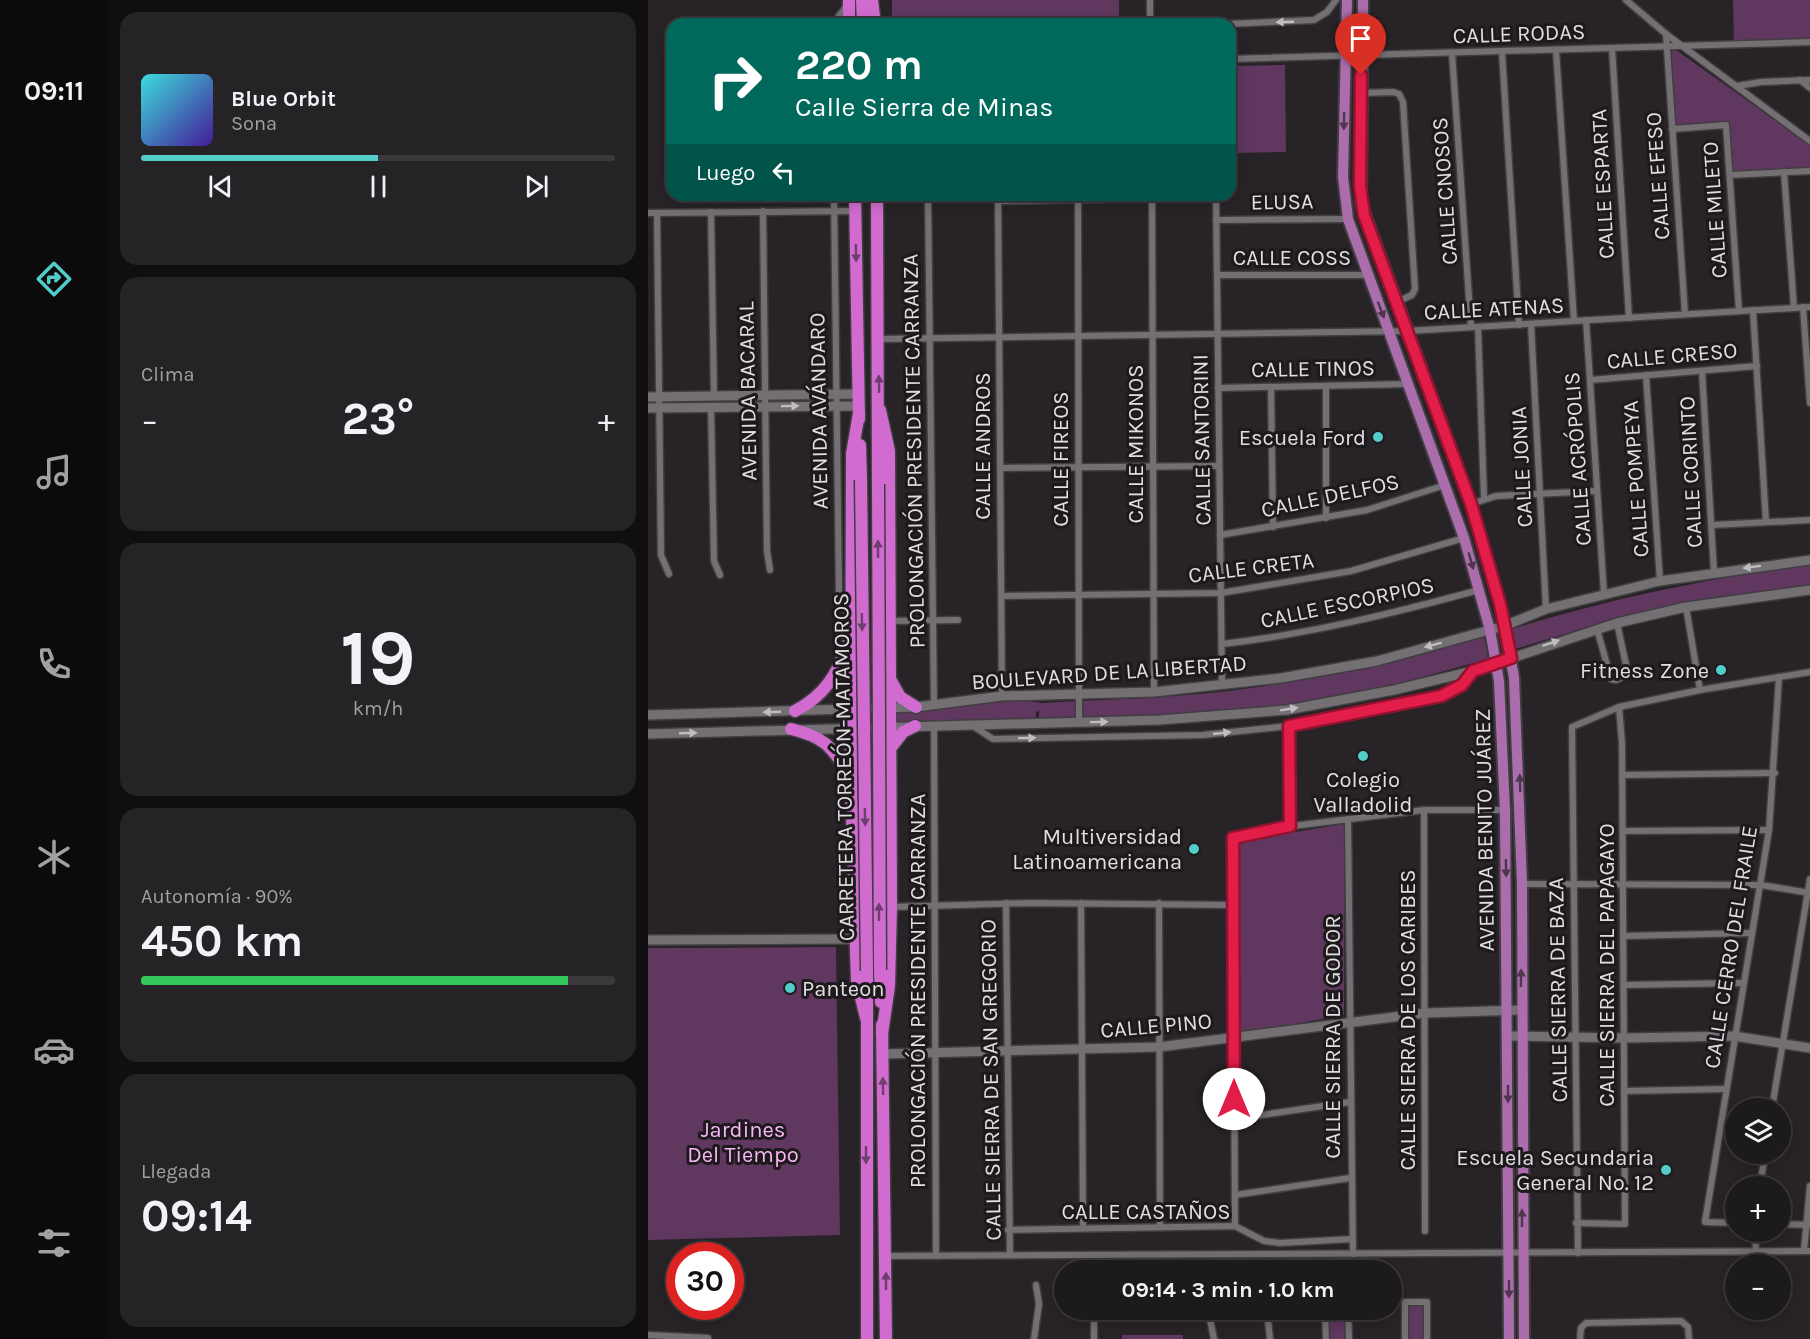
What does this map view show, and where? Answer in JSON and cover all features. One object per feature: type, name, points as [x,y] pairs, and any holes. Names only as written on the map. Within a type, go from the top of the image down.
[{"type":"highway","points":[[862,0],[862,18]]},
{"type":"highway","points":[[874,0],[875,18]]},
{"type":"highway","points":[[849,2],[849,18]]},
{"type":"highway","name":"CARRETERA TORREÓN-MATAMOROS","points":[[855,201],[867,971],[867,1339]]},
{"type":"highway","points":[[877,201],[880,410],[878,484],[880,970],[886,1339]]},
{"type":"highway","points":[[859,404],[852,454],[851,772],[857,981],[866,1018]]},
{"type":"highway","points":[[880,410],[889,451],[892,752],[889,986],[882,1034]]},
{"type":"highway","points":[[795,711],[818,696],[831,681],[841,664],[852,628]]},
{"type":"highway","points":[[852,668],[870,679],[891,677]]},
{"type":"highway","points":[[891,677],[900,697],[916,707]]},
{"type":"highway","points":[[892,752],[899,735],[915,726]]},
{"type":"highway","points":[[791,729],[826,742],[851,772]]},
{"type":"highway","points":[[851,772],[867,756],[892,752]]},
{"type":"main road","name":"AVENIDA BENITO JUÁREZ","points":[[1347,0],[1343,177],[1348,219],[1464,538],[1490,630],[1496,663],[1502,723],[1505,810],[1509,1339]]},
{"type":"main road","name":"AVENIDA BENITO JUÁREZ","points":[[1363,0],[1361,203],[1471,504],[1504,626],[1517,706],[1522,884],[1524,1339]]},
{"type":"street","points":[[1150,0],[1150,18]]},
{"type":"street","points":[[1236,24],[1314,20],[1327,12],[1336,0]]},
{"type":"street","points":[[1626,0],[1666,34],[1810,141]]},
{"type":"street","points":[[837,18],[849,2]]},
{"type":"street","name":"CALLE EFESO","points":[[1666,34],[1685,315]]},
{"type":"street","name":"CALLE RODAS","points":[[1236,59],[1810,42]]},
{"type":"street","name":"CALLE ESPARTA","points":[[1612,48],[1629,318]]},
{"type":"street","points":[[1556,50],[1574,321]]},
{"type":"street","points":[[1502,52],[1519,325]]},
{"type":"street","name":"CALLE CNOSOS","points":[[1452,53],[1474,327],[1484,498]]},
{"type":"street","points":[[1800,80],[1810,88]]},
{"type":"street","points":[[1737,86],[1761,82],[1810,80]]},
{"type":"street","points":[[1361,93],[1393,92],[1399,94],[1403,102],[1415,289],[1412,295],[1397,302]]},
{"type":"street","name":"CALLE MILETO","points":[[1672,129],[1726,125],[1739,311]]},
{"type":"street","points":[[1730,175],[1810,171]]},
{"type":"street","points":[[1784,172],[1794,308]]},
{"type":"street","name":"AVENIDA AVÁNDARO","points":[[834,201],[839,592],[852,628]]},
{"type":"street","name":"PROLONGACIÓN PRESIDENTE CARRANZA","points":[[928,201],[934,706]]},
{"type":"street","name":"CALLE ANDROS","points":[[998,201],[1002,696]]},
{"type":"street","name":"CALLE FIREOS","points":[[1078,201],[1079,722]]},
{"type":"street","name":"CALLE MIKONOS","points":[[1152,201],[1154,692]]},
{"type":"street","name":"CALLE SANTORINI","points":[[1216,201],[1222,685]]},
{"type":"street","name":"AVENIDA BACARAL","points":[[763,211],[767,551],[770,570]]},
{"type":"street","points":[[648,213],[855,211]]},
{"type":"street","points":[[711,212],[714,396]]},
{"type":"street","points":[[657,213],[661,397],[661,555],[669,574]]},
{"type":"street","name":"ELUSA","points":[[1216,220],[1348,219]]},
{"type":"street","name":"CALLE COSS","points":[[1217,275],[1367,275]]},
{"type":"street","points":[[1807,307],[1810,403]]},
{"type":"street","name":"CALLE ATENAS","points":[[879,339],[1407,331],[1807,307]]},
{"type":"street","points":[[1753,310],[1766,522]]},
{"type":"street","name":"CALLE ACRÓPOLIS","points":[[1586,320],[1604,594]]},
{"type":"street","name":"CALLE JONIA","points":[[1531,324],[1546,609]]},
{"type":"street","name":"CALLE CRESO","points":[[1590,380],[1756,366]]},
{"type":"street","name":"CALLE CORINTO","points":[[1702,371],[1714,572]]},
{"type":"street","name":"CALLE POMPEYA","points":[[1646,375],[1660,581]]},
{"type":"street","name":"CALLE TINOS","points":[[1218,388],[1409,384]]},
{"type":"street","points":[[1326,386],[1326,518]]},
{"type":"street","points":[[1271,387],[1273,527]]},
{"type":"street","points":[[648,397],[836,394],[859,404]]},
{"type":"street","points":[[648,408],[859,404]]},
{"type":"street","points":[[711,407],[714,561],[720,575]]},
{"type":"street","points":[[1000,468],[1219,466]]},
{"type":"street","name":"CALLE DELFOS","points":[[1220,535],[1367,510],[1445,485]]},
{"type":"street","points":[[1471,504],[1484,498],[1597,491]]},
{"type":"street","points":[[1712,525],[1810,520]]},
{"type":"street","name":"CALLE CRETA","points":[[1002,596],[1221,593],[1351,571],[1464,538]]},
{"type":"street","name":"BOULEVARD DE LA LIBERTAD","points":[[648,715],[916,707],[1002,696],[1154,692],[1222,685],[1377,661],[1504,626],[1546,609],[1660,581],[1810,560]]},
{"type":"street","name":"CALLE ESCORPIOS","points":[[1222,644],[1287,636],[1348,624],[1479,590]]},
{"type":"street","name":"BOULEVARD DE LA LIBERTAD","points":[[648,734],[1210,718],[1287,710],[1394,690],[1473,671],[1597,629],[1686,607],[1810,590]]},
{"type":"street","points":[[1686,607],[1700,690]]},
{"type":"street","points":[[890,621],[958,620]]},
{"type":"street","points":[[1597,629],[1611,679],[1616,681],[1628,674],[1617,623]]},
{"type":"street","points":[[973,725],[993,739],[1203,735],[1289,726],[1441,696],[1462,685],[1473,671]]},
{"type":"street","points":[[1619,707],[1700,690],[1810,672]]},
{"type":"street","name":"CALLE CERRO DEL FRAILE","points":[[1725,1223],[1705,1222],[1742,983],[1769,830],[1775,773],[1779,677]]},
{"type":"street","name":"CALLE SIERRA DE BAZA","points":[[1578,1253],[1572,727],[1619,707]]},
{"type":"street","name":"CALLE SIERRA DEL PAPAGAYO","points":[[1576,1223],[1625,1224],[1623,831],[1619,707]]},
{"type":"street","name":"PROLONGACIÓN PRESIDENTE CARRANZA","points":[[934,726],[936,1256]]},
{"type":"street","points":[[1289,726],[1290,826]]},
{"type":"street","points":[[1622,775],[1775,773]]},
{"type":"street","points":[[1235,1226],[1233,838],[1290,826],[1424,810],[1505,810]]},
{"type":"street","name":"CALLE SIERRA DE LOS CARIBES","points":[[1424,810],[1425,1231]]},
{"type":"street","name":"CALLE SIERRA DE GODOR","points":[[1348,819],[1350,1178],[1353,1254]]},
{"type":"street","points":[[1623,831],[1769,830]]},
{"type":"street","points":[[1774,1098],[1810,879]]},
{"type":"street","points":[[1522,884],[1761,885],[1809,892]]},
{"type":"street","points":[[891,906],[1006,903],[1233,905]]},
{"type":"street","name":"CALLE SIERRA DE SAN GREGORIO","points":[[1006,903],[1010,1255]]},
{"type":"street","points":[[1081,903],[1083,1228]]},
{"type":"street","points":[[1159,903],[1160,1227]]},
{"type":"street","points":[[1623,936],[1752,933]]},
{"type":"street","points":[[648,940],[855,939]]},
{"type":"street","points":[[1624,985],[1742,983]]},
{"type":"street","name":"CALLE PINO","points":[[882,1054],[1159,1047],[1425,1013],[1521,1010]]},
{"type":"street","points":[[1507,1036],[1624,1038],[1734,1036],[1810,1048]]},
{"type":"street","points":[[1624,1091],[1725,1089]]},
{"type":"street","points":[[1234,1119],[1350,1102]]},
{"type":"street","points":[[1235,1196],[1350,1178]]},
{"type":"street","points":[[886,1256],[1807,1251],[1810,1186]]},
{"type":"street","points":[[1791,1224],[1808,1225]]},
{"type":"street","name":"CALLE CASTAÑOS","points":[[1008,1230],[1235,1226],[1264,1241],[1280,1243],[1352,1239]]},
{"type":"street","points":[[1756,1242],[1756,1252]]},
{"type":"street","points":[[1034,1339],[1039,1304],[1036,1285]]},
{"type":"street","points":[[1405,1339],[1405,1302],[1427,1302],[1427,1339]]},
{"type":"street","points":[[1094,1320],[1094,1339]]},
{"type":"street","points":[[1210,1320],[1214,1339]]},
{"type":"street","points":[[1268,1320],[1270,1339]]},
{"type":"street","points":[[1325,1320],[1326,1339]]},
{"type":"street","points":[[1348,1320],[1349,1339]]},
{"type":"street","points":[[1580,1339],[1581,1328],[1586,1323],[1681,1321],[1688,1327],[1689,1339]]},
{"type":"street","points":[[648,1335],[708,1338]]},
{"type":"green space","points":[[892,0],[1119,0],[1119,18],[892,18]]},
{"type":"green space","points":[[1733,0],[1810,0],[1810,41],[1734,44]]},
{"type":"green space","points":[[1669,49],[1676,50],[1810,145],[1810,167],[1729,176],[1723,122],[1673,125]]},
{"type":"green space","points":[[1285,65],[1286,152],[1236,153],[1236,66]]},
{"type":"green space","points":[[1810,565],[1810,586],[1712,598],[1631,614],[1515,649],[1511,629],[1548,618],[1696,583]]},
{"type":"green space","points":[[1484,637],[1488,659],[1376,689],[1307,703],[1240,710],[1139,716],[1039,718],[1039,711],[1036,712],[1036,722],[894,723],[893,712],[1024,700],[1041,703],[1231,691],[1372,665]]},
{"type":"green space","points":[[1345,824],[1344,1015],[1240,1034],[1239,841]]},
{"type":"green space","name":"Jardines Del Tiempo","points":[[836,947],[840,1235],[648,1240],[648,948]]},
{"type":"green space","points":[[1407,1303],[1426,1303],[1426,1339],[1406,1339]]},
{"type":"green space","points":[[1327,1320],[1347,1320],[1347,1339],[1328,1339]]},
{"type":"green space","points":[[1122,1335],[1183,1335],[1183,1339],[1122,1339]]},
{"type":"place","name":"Escuela Ford","points":[[1378,437]]},
{"type":"place","name":"Fitness Zone","points":[[1721,670]]},
{"type":"place","name":"Colegio Valladolid","points":[[1363,756]]},
{"type":"place","name":"Multiversidad Latinoamericana","points":[[1194,849]]},
{"type":"place","name":"Panteon","points":[[790,988]]},
{"type":"place","name":"Escuela Secundaria General No. 12","points":[[1666,1170]]},
{"type":"route","points":[[1234,1099],[1233,838],[1290,826],[1289,726],[1441,696],[1462,685],[1473,671],[1511,658],[1500,604],[1471,504],[1364,215],[1360,186],[1361,75]]}]
